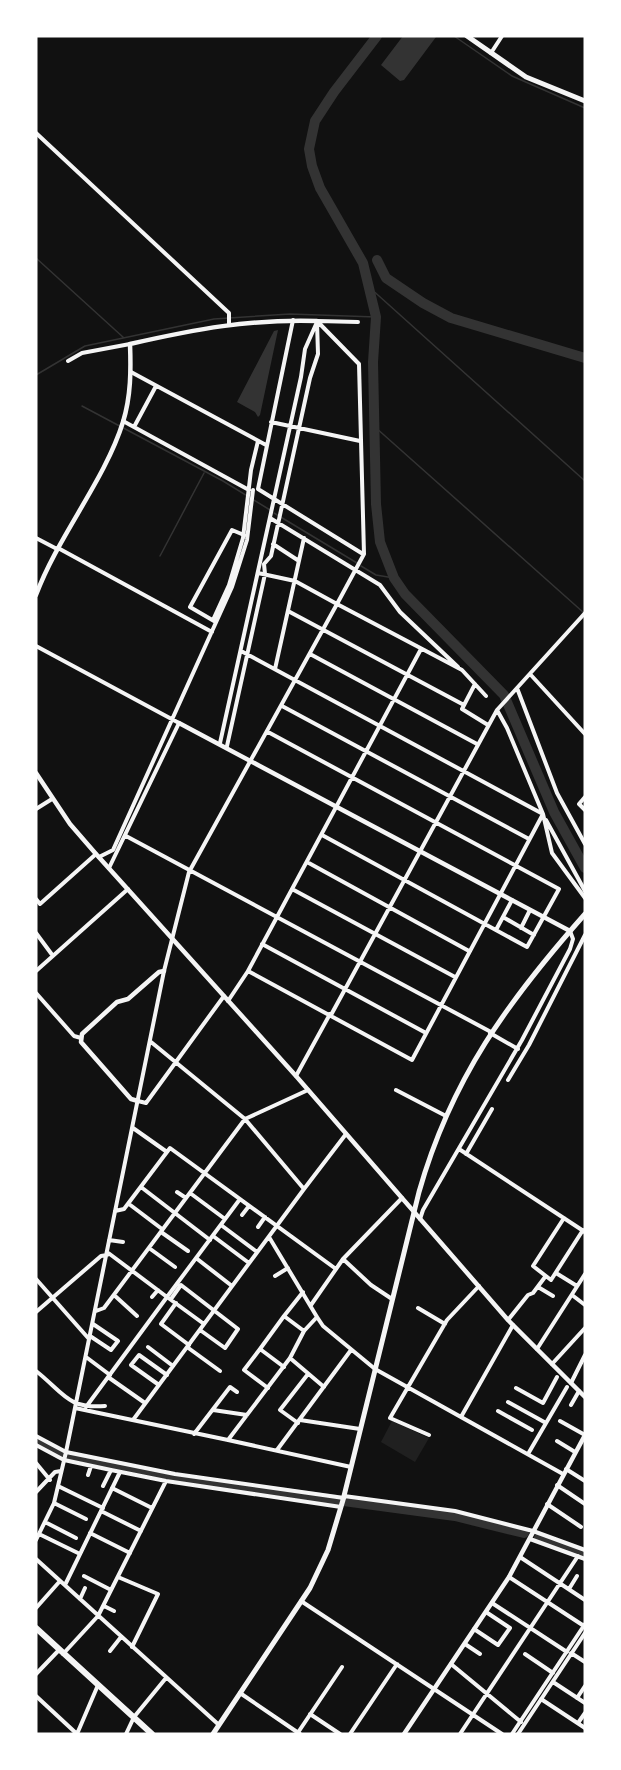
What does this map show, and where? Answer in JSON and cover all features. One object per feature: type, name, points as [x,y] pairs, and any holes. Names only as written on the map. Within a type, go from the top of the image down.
[{"type":"highway","points":[[36,1628],[152,1734]]},
{"type":"main road","points":[[467,36],[526,77],[553,91],[585,101]]},
{"type":"main road","points":[[213,1734],[301,1601],[325,1559],[343,1501],[423,1178],[446,1116],[490,1033],[523,987],[585,914]]},
{"type":"street","points":[[491,54],[502,36]]},
{"type":"street","points":[[36,134],[229,313],[229,324]]},
{"type":"street","points":[[36,899],[40,904],[97,855],[113,850],[212,632],[244,535],[293,320]]},
{"type":"street","points":[[68,361],[82,353],[210,326],[293,320],[358,322]]},
{"type":"street","points":[[220,743],[305,349],[317,321]]},
{"type":"street","points":[[226,746],[265,574],[264,564],[271,556],[318,354],[317,321]]},
{"type":"street","points":[[36,1540],[54,1503],[66,1452],[164,971],[189,872],[364,554],[359,364],[317,321]]},
{"type":"street","points":[[36,593],[123,421],[131,372],[130,344]]},
{"type":"street","points":[[131,372],[266,445]]},
{"type":"street","points":[[134,427],[156,386]]},
{"type":"street","points":[[123,421],[282,503],[364,554]]},
{"type":"street","points":[[271,422],[360,441]]},
{"type":"street","points":[[215,621],[232,587],[247,540],[258,441]]},
{"type":"street","points":[[270,518],[380,585],[400,612],[462,670],[486,696]]},
{"type":"street","points":[[215,621],[190,608],[232,530],[244,535]]},
{"type":"street","points":[[36,538],[212,632]]},
{"type":"street","points":[[275,669],[304,538]]},
{"type":"street","points":[[273,544],[299,561]]},
{"type":"street","points":[[261,554],[271,556]]},
{"type":"street","points":[[258,573],[295,581],[462,670]]},
{"type":"street","points":[[288,611],[464,705]]},
{"type":"street","points":[[497,710],[585,613]]},
{"type":"street","points":[[36,646],[570,931],[573,939],[570,949],[518,1048],[423,1210],[420,1219]]},
{"type":"street","points":[[228,1001],[248,971],[421,649]]},
{"type":"street","points":[[241,651],[543,814],[552,853],[585,898]]},
{"type":"street","points":[[310,654],[477,744]]},
{"type":"street","points":[[530,674],[585,734]]},
{"type":"street","points":[[475,684],[462,709],[488,725]]},
{"type":"street","points":[[517,688],[556,794],[585,844]]},
{"type":"street","points":[[282,706],[529,840]]},
{"type":"street","points":[[296,1076],[497,710],[507,728],[543,814],[585,891]]},
{"type":"street","points":[[109,868],[179,723]]},
{"type":"street","points":[[268,732],[559,889],[527,947],[322,835]]},
{"type":"street","points":[[36,773],[52,799],[97,855],[296,1076],[508,1320],[552,1364],[569,1385],[585,1397]]},
{"type":"street","points":[[585,797],[579,804],[585,810]]},
{"type":"street","points":[[36,809],[52,799]]},
{"type":"street","points":[[248,971],[412,1059],[543,814]]},
{"type":"street","points":[[126,836],[518,1048]]},
{"type":"street","points":[[307,862],[469,951]]},
{"type":"street","points":[[36,971],[128,889]]},
{"type":"street","points":[[292,889],[455,977]]},
{"type":"street","points":[[496,930],[512,900]]},
{"type":"street","points":[[521,928],[530,910]]},
{"type":"street","points":[[503,917],[534,935]]},
{"type":"street","points":[[36,933],[53,956]]},
{"type":"street","points":[[508,1080],[529,1045],[585,935]]},
{"type":"street","points":[[262,944],[426,1033]]},
{"type":"street","points":[[164,971],[159,972],[128,999],[117,1002],[82,1034],[81,1038],[81,1042],[125,1092],[138,1101],[146,1102],[224,996]]},
{"type":"street","points":[[36,993],[74,1036],[81,1038]]},
{"type":"street","points":[[151,1042],[245,1119],[304,1189]]},
{"type":"street","points":[[96,1311],[104,1308],[245,1119],[308,1090]]},
{"type":"street","points":[[396,1090],[446,1116]]},
{"type":"street","points":[[466,1154],[492,1109]]},
{"type":"street","points":[[133,1128],[166,1152]]},
{"type":"street","points":[[133,1420],[346,1134]]},
{"type":"street","points":[[115,1211],[124,1209],[129,1204],[170,1148],[336,1269]]},
{"type":"street","points":[[459,1149],[584,1231],[551,1280],[534,1266],[564,1218]]},
{"type":"street","points":[[141,1187],[249,1263]]},
{"type":"street","points":[[177,1192],[186,1198]]},
{"type":"street","points":[[190,1193],[225,1219]]},
{"type":"street","points":[[311,1305],[343,1259],[402,1198]]},
{"type":"street","points":[[86,1407],[169,1298],[240,1199]]},
{"type":"street","points":[[129,1204],[188,1251]]},
{"type":"street","points":[[242,1215],[249,1206]]},
{"type":"street","points":[[258,1227],[265,1217]]},
{"type":"street","points":[[221,1225],[257,1252]]},
{"type":"street","points":[[269,1238],[323,1326],[375,1369],[528,1454],[585,1481]]},
{"type":"street","points":[[110,1240],[123,1242]]},
{"type":"street","points":[[149,1248],[175,1267]]},
{"type":"street","points":[[107,1253],[204,1324]]},
{"type":"street","points":[[36,1312],[107,1253]]},
{"type":"street","points":[[196,1258],[232,1286]]},
{"type":"street","points":[[343,1259],[371,1285],[392,1299]]},
{"type":"street","points":[[275,1276],[288,1268]]},
{"type":"street","points":[[556,1273],[577,1286]]},
{"type":"street","points":[[537,1349],[585,1274]]},
{"type":"street","points":[[508,1320],[545,1277]]},
{"type":"street","points":[[36,1280],[90,1338],[111,1350],[118,1341],[93,1324]]},
{"type":"street","points":[[169,1298],[181,1285],[238,1329],[225,1348],[200,1330]]},
{"type":"street","points":[[429,1435],[390,1418],[445,1324],[479,1286]]},
{"type":"street","points":[[538,1287],[553,1296]]},
{"type":"street","points":[[152,1297],[158,1290]]},
{"type":"street","points":[[268,1388],[244,1370],[303,1292]]},
{"type":"street","points":[[114,1295],[136,1316]]},
{"type":"street","points":[[572,1295],[585,1305]]},
{"type":"street","points":[[176,1303],[161,1324],[220,1371]]},
{"type":"street","points":[[418,1308],[445,1324]]},
{"type":"street","points":[[284,1316],[304,1331]]},
{"type":"street","points":[[228,1440],[284,1367],[304,1331],[318,1317]]},
{"type":"street","points":[[460,1417],[513,1325]]},
{"type":"street","points":[[552,1364],[585,1328]]},
{"type":"street","points":[[148,1347],[173,1366]]},
{"type":"street","points":[[260,1349],[284,1367]]},
{"type":"street","points":[[277,1450],[351,1350]]},
{"type":"street","points":[[528,1454],[585,1354]]},
{"type":"street","points":[[159,1385],[132,1365],[139,1355],[167,1375]]},
{"type":"street","points":[[86,1357],[145,1403]]},
{"type":"street","points":[[290,1358],[324,1387]]},
{"type":"street","points":[[36,1371],[75,1407],[351,1467]]},
{"type":"street","points":[[308,1374],[280,1410],[299,1422],[360,1429]]},
{"type":"street","points":[[516,1388],[543,1403],[557,1377]]},
{"type":"street","points":[[194,1434],[230,1387],[237,1392]]},
{"type":"street","points":[[571,1405],[579,1391]]},
{"type":"street","points":[[508,1402],[546,1423]]},
{"type":"street","points":[[75,1407],[105,1406]]},
{"type":"street","points":[[212,1410],[247,1415]]},
{"type":"street","points":[[498,1411],[532,1430]]},
{"type":"street","points":[[404,1734],[509,1577],[585,1435],[560,1421]]},
{"type":"street","points":[[36,1436],[66,1452],[201,1479],[343,1501]]},
{"type":"street","points":[[557,1441],[575,1452]]},
{"type":"street","points":[[36,1444],[64,1460],[166,1481],[455,1511],[533,1531],[584,1548]]},
{"type":"street","points":[[579,1445],[585,1450]]},
{"type":"street","points":[[36,1463],[50,1480]]},
{"type":"street","points":[[88,1475],[91,1466]]},
{"type":"street","points":[[103,1486],[111,1470]]},
{"type":"street","points":[[36,1492],[50,1480],[55,1472],[61,1471]]},
{"type":"street","points":[[65,1585],[120,1472]]},
{"type":"street","points":[[36,1674],[98,1616],[166,1481]]},
{"type":"street","points":[[557,1485],[585,1503]]},
{"type":"street","points":[[58,1486],[141,1531]]},
{"type":"street","points":[[112,1488],[152,1508]]},
{"type":"street","points":[[54,1503],[86,1519]]},
{"type":"street","points":[[547,1504],[581,1527]]},
{"type":"street","points":[[45,1522],[76,1538]]},
{"type":"street","points":[[90,1533],[130,1553]]},
{"type":"street","points":[[39,1534],[80,1554]]},
{"type":"street","points":[[530,1539],[585,1559]]},
{"type":"street","points":[[460,1734],[578,1556]]},
{"type":"street","points":[[520,1557],[585,1600]]},
{"type":"street","points":[[36,1559],[219,1725]]},
{"type":"street","points":[[84,1576],[111,1590]]},
{"type":"street","points":[[569,1589],[577,1576]]},
{"type":"street","points":[[118,1577],[158,1594],[132,1647]]},
{"type":"street","points":[[509,1577],[584,1625],[553,1682],[518,1734]]},
{"type":"street","points":[[36,1608],[60,1581]]},
{"type":"street","points":[[80,1599],[85,1588]]},
{"type":"street","points":[[301,1601],[502,1734]]},
{"type":"street","points":[[492,1603],[585,1662]]},
{"type":"street","points":[[104,1606],[114,1611]]},
{"type":"street","points":[[474,1629],[498,1645],[510,1628],[486,1612]]},
{"type":"street","points":[[512,1734],[553,1673],[585,1633]]},
{"type":"street","points":[[110,1651],[122,1637]]},
{"type":"street","points":[[579,1643],[585,1647]]},
{"type":"street","points":[[465,1644],[480,1654]]},
{"type":"street","points":[[525,1654],[553,1673]]},
{"type":"street","points":[[350,1734],[396,1664]]},
{"type":"street","points":[[451,1664],[521,1722]]},
{"type":"street","points":[[240,1693],[299,1734],[342,1667]]},
{"type":"street","points":[[126,1734],[134,1717],[166,1678]]},
{"type":"street","points":[[553,1682],[585,1703]]},
{"type":"street","points":[[36,1696],[77,1734],[98,1685]]},
{"type":"street","points":[[578,1698],[585,1686]]},
{"type":"street","points":[[542,1699],[585,1728]]},
{"type":"street","points":[[578,1723],[585,1713]]},
{"type":"street","points":[[310,1714],[340,1734]]},
{"type":"shaded area","points":[[403,36],[436,37],[404,80],[400,81],[381,65]]},
{"type":"shaded area","points":[[278,330],[258,417],[255,412],[237,402],[274,331]]},
{"type":"shaded area","points":[[392,1421],[429,1438],[415,1462],[381,1442]]},
{"type":"waterway","points":[[377,36],[315,121],[309,149],[320,188],[363,263],[376,317],[373,362],[376,504],[380,542],[394,578],[405,594],[504,695],[554,812],[585,868]]},
{"type":"waterway","points":[[454,36],[512,76],[585,108]]},
{"type":"waterway","points":[[36,258],[124,338]]},
{"type":"waterway","points":[[377,260],[386,278],[423,303],[451,318],[585,358]]},
{"type":"waterway","points":[[369,287],[585,481]]},
{"type":"waterway","points":[[36,375],[85,346],[214,319],[290,314],[376,317]]},
{"type":"waterway","points":[[82,406],[223,481],[270,510]]},
{"type":"waterway","points":[[375,427],[584,613]]},
{"type":"waterway","points":[[160,556],[204,473]]},
{"type":"waterway","points":[[274,513],[357,563]]},
{"type":"waterway","points":[[361,566],[376,575],[394,578]]},
{"type":"waterway","points":[[36,1440],[59,1454],[173,1478],[455,1516],[524,1533]]},
{"type":"waterway","points":[[539,1538],[585,1554]]}]
